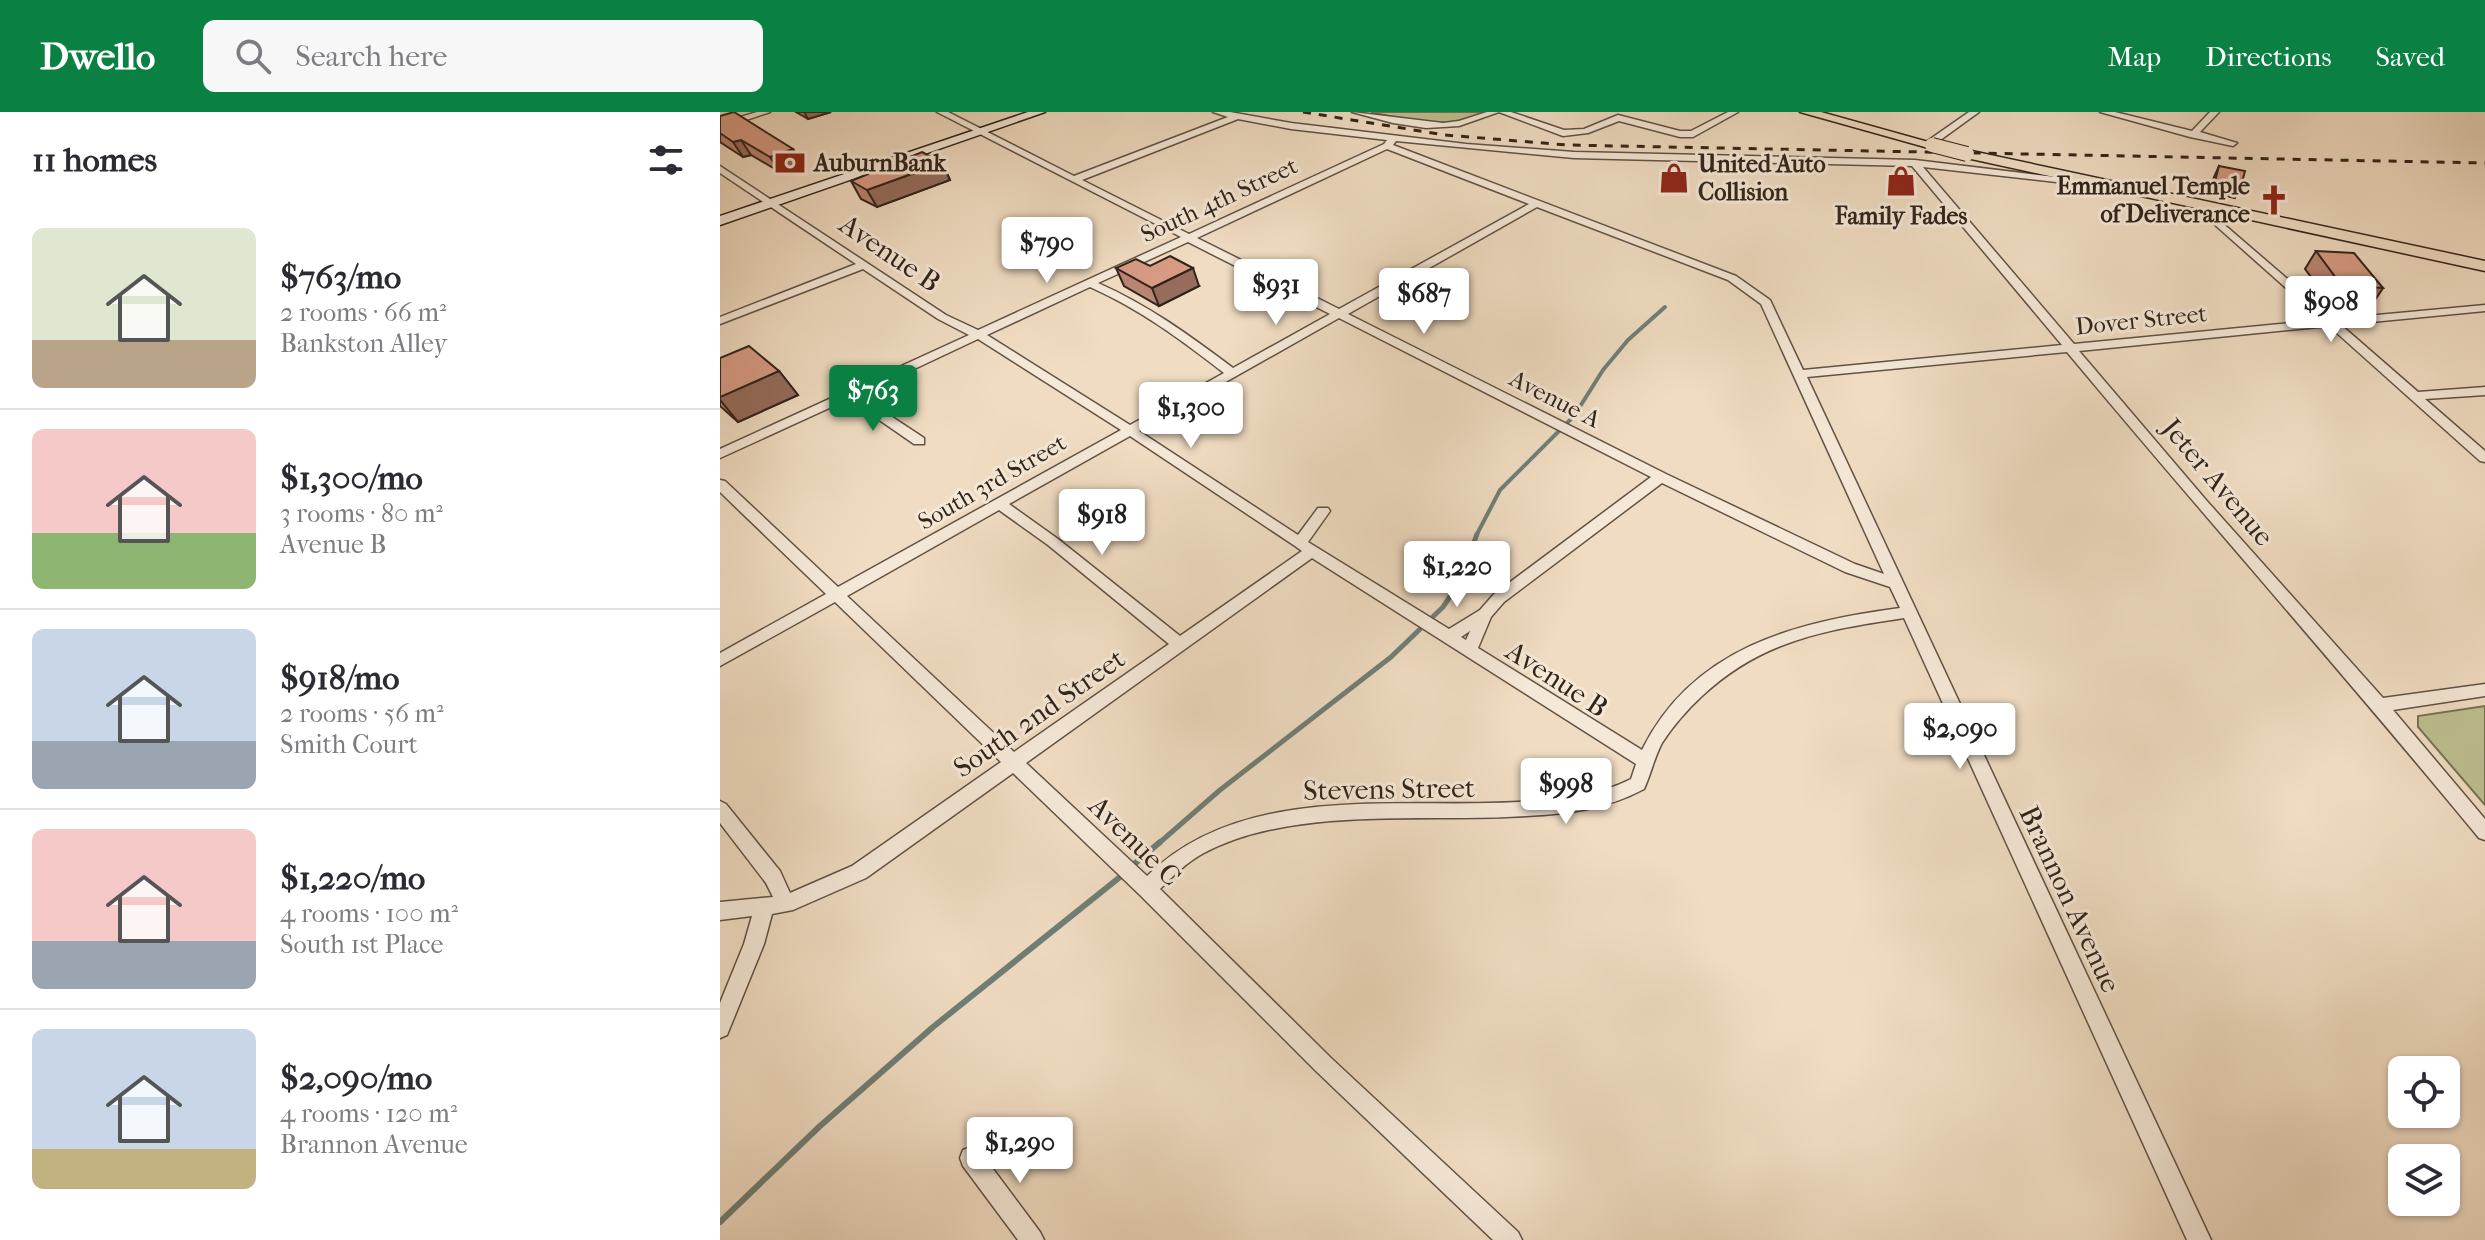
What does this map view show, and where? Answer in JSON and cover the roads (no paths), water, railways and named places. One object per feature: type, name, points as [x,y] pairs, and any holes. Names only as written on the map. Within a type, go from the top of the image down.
[{"type":"main road","points":[[1806,112],[1986,159],[2485,266]]},
{"type":"street","points":[[720,126],[766,112]]},
{"type":"street","name":"Avenue A","points":[[941,112],[1661,477],[1850,568],[1898,584]]},
{"type":"street","points":[[720,221],[1039,112]]},
{"type":"street","points":[[1217,112],[1389,143],[1574,155],[1915,163],[2106,186]]},
{"type":"street","points":[[1072,180],[1248,112]]},
{"type":"street","points":[[1356,112],[1445,127],[1467,125],[1495,112]]},
{"type":"street","points":[[1503,112],[1553,130],[1585,131],[1618,118],[1680,134],[1693,134],[1734,112]]},
{"type":"street","points":[[1930,144],[1975,112]]},
{"type":"street","points":[[2104,112],[2233,143]]},
{"type":"street","points":[[2193,135],[2215,112]]},
{"type":"street","points":[[1389,143],[1537,203]]},
{"type":"street","name":"South 4th Street","points":[[720,454],[1389,143]]},
{"type":"street","name":"Jeter Avenue","points":[[1915,163],[2248,558],[2379,705],[2485,832]]},
{"type":"street","name":"Avenue B","points":[[720,169],[942,317],[977,334],[1644,760]]},
{"type":"street","name":"Brannon Avenue","points":[[1537,203],[1743,283],[1766,302],[2199,1240]]},
{"type":"street","name":"South 3rd Street","points":[[720,660],[1537,203]]},
{"type":"street","points":[[2199,206],[2485,458]]},
{"type":"street","points":[[720,321],[864,265]]},
{"type":"street","points":[[1091,284],[1132,302],[1164,322],[1231,372]]},
{"type":"street","name":"Dover Street","points":[[1800,374],[2485,308]]},
{"type":"street","points":[[2414,396],[2485,391]]},
{"type":"street","points":[[850,394],[919,441]]},
{"type":"street","points":[[1449,637],[1485,614],[1512,587],[1661,477]]},
{"type":"street","name":"Avenue C","points":[[720,484],[1147,889],[1324,1065],[1510,1240]]},
{"type":"street","points":[[999,504],[1053,542],[1180,645]]},
{"type":"street","name":"South 2nd Street","points":[[720,911],[776,905],[859,872],[1180,645],[1306,546],[1323,511]]},
{"type":"street","name":"Stevens Street","points":[[1147,889],[1176,861],[1197,847],[1241,828],[1287,817],[1487,813],[1576,804],[1620,795],[1638,784],[1644,760],[1666,722],[1727,663],[1789,633],[1910,612]]},
{"type":"street","points":[[1469,651],[1485,614]]},
{"type":"street","points":[[2379,705],[2485,690]]},
{"type":"street","points":[[720,809],[773,877],[776,905],[754,944],[720,1028]]},
{"type":"street","points":[[971,1158],[1032,1240]]},
{"type":"waterway","points":[[1477,534],[1500,490],[1574,416],[1603,370],[1628,340],[1665,307]]},
{"type":"waterway","points":[[1158,844],[1220,790],[1391,657],[1443,607],[1459,583],[1477,534]]},
{"type":"waterway","points":[[1132,866],[1160,842]]},
{"type":"waterway","points":[[720,1222],[820,1126],[933,1027],[1125,873]]},
{"type":"railway","points":[[1303,112],[1445,135],[1567,145],[2485,163]]},
{"type":"place","name":"AuburnBank","points":[[790,163]]},
{"type":"place","name":"United Auto Collision","points":[[1674,178]]},
{"type":"place","name":"Family Fades","points":[[1901,181]]},
{"type":"place","name":"Emmanuel Temple of Deliverance","points":[[2274,200]]}]
